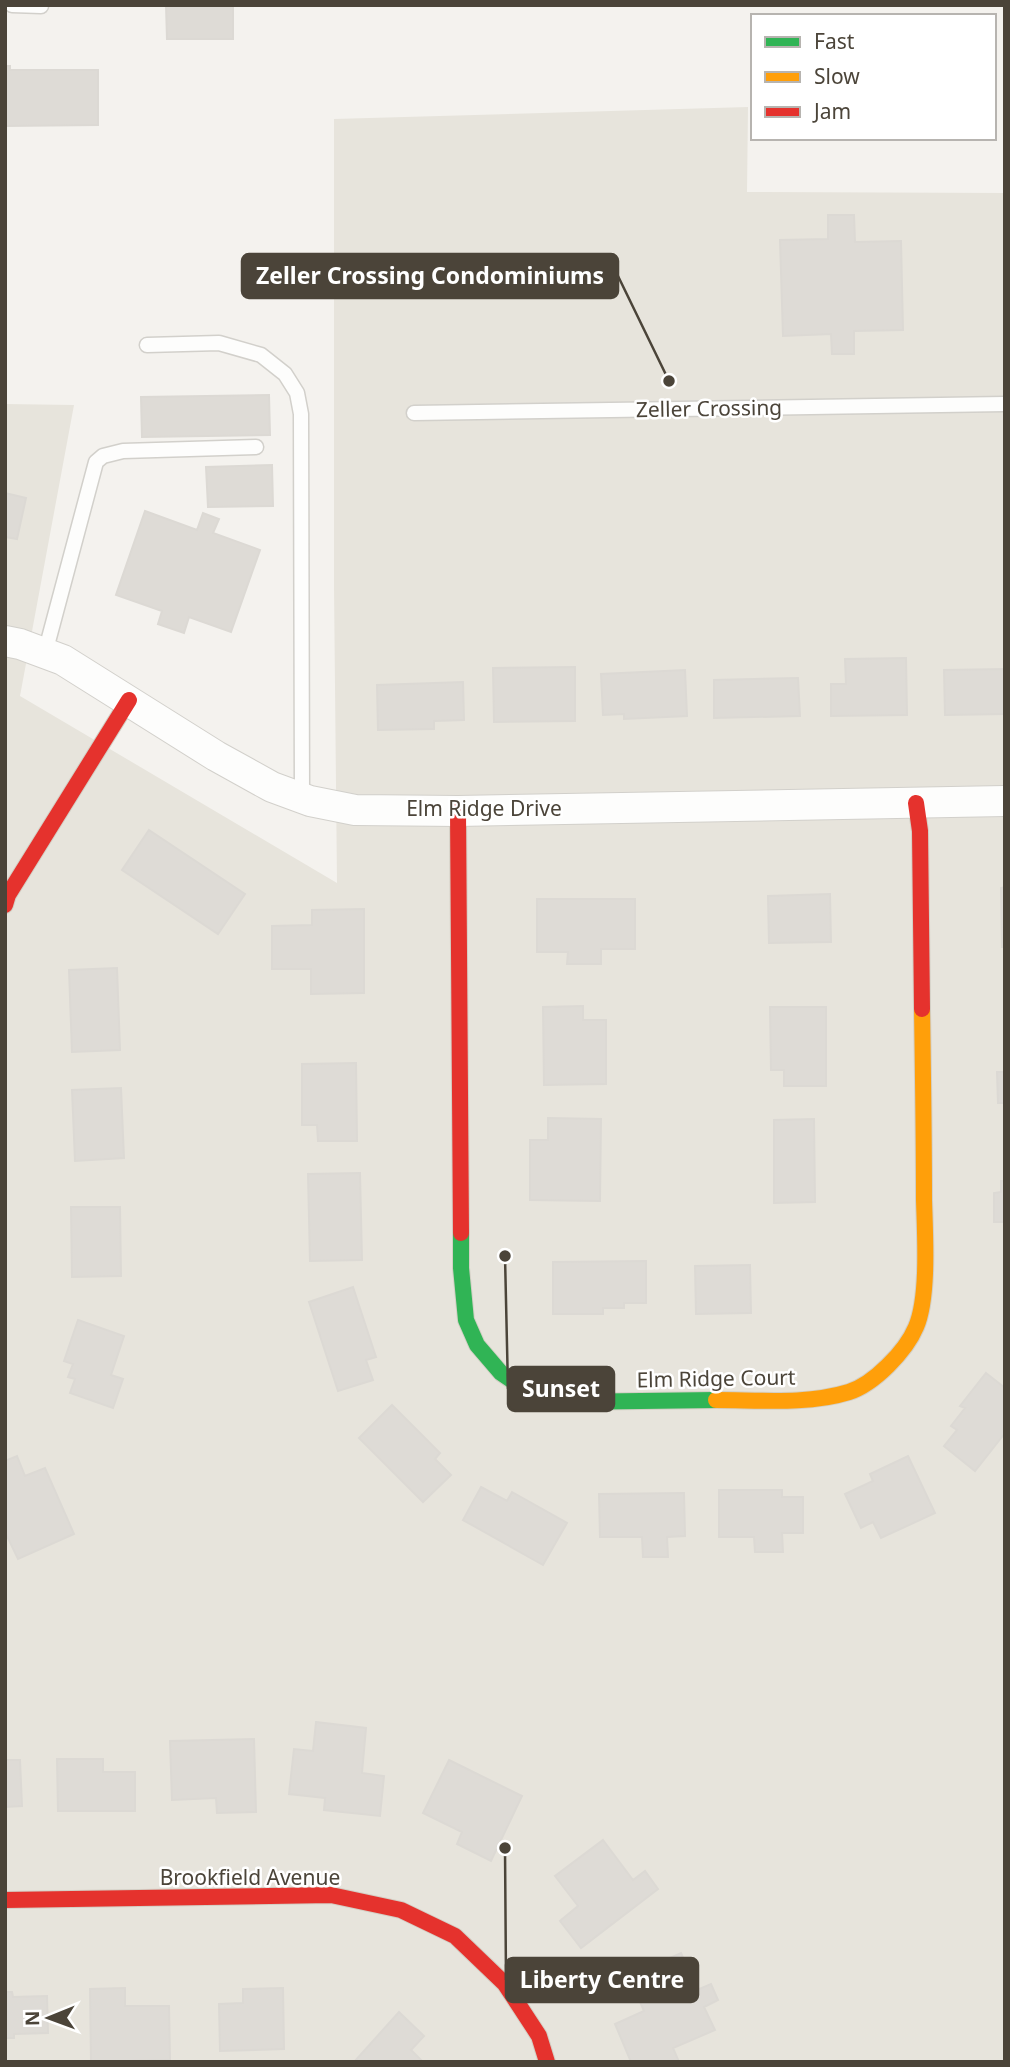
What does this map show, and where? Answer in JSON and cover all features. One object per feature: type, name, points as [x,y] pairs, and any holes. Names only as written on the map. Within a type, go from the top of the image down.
[{"type":"street","name":"Elm Ridge Drive","points":[[5,641],[63,660],[216,756],[272,787],[302,798],[355,810],[458,811],[1005,801]]},
{"type":"street","points":[[5,905],[8,895],[129,700]]},
{"type":"street","name":"Elm Ridge Court","points":[[458,811],[461,1268],[466,1320],[477,1345],[501,1373],[536,1397],[566,1402],[806,1399],[849,1392],[868,1383],[894,1360],[916,1327],[923,1292],[925,1248],[920,831],[916,803]]},
{"type":"street","name":"Brookfield Avenue","points":[[5,1900],[331,1895],[401,1910],[455,1936],[505,1984],[539,2036],[547,2062]]},
{"type":"lane","points":[[12,5],[41,6]]},
{"type":"lane","points":[[147,345],[219,343],[261,355],[285,374],[297,393],[301,414],[302,798]]},
{"type":"lane","name":"Zeller Crossing","points":[[414,413],[1005,404]]},
{"type":"lane","points":[[45,653],[96,462],[103,456],[123,451],[256,447]]},
{"type":"shaded area","points":[[748,107],[747,192],[1005,193],[1005,2062],[5,2062],[5,404],[74,405],[20,696],[337,883],[334,119]]},
{"type":"building","points":[[166,5],[233,5],[233,39],[167,39]]},
{"type":"building","points":[[5,66],[10,66],[10,70],[98,70],[98,125],[5,126]]},
{"type":"building","points":[[828,215],[854,215],[855,242],[901,241],[903,330],[854,331],[854,354],[832,354],[831,334],[783,336],[780,240],[828,239]]},
{"type":"building","points":[[269,395],[270,435],[142,437],[141,397]]},
{"type":"building","points":[[272,465],[273,506],[208,507],[206,467]]},
{"type":"building","points":[[5,493],[26,498],[17,539],[5,537]]},
{"type":"building","points":[[145,511],[197,530],[203,513],[219,519],[213,533],[260,550],[231,632],[189,617],[184,633],[158,624],[162,611],[116,595]]},
{"type":"building","points":[[906,658],[907,715],[831,716],[831,684],[846,684],[845,659]]},
{"type":"building","points":[[575,667],[575,721],[494,722],[493,668]]},
{"type":"building","points":[[1005,669],[1005,714],[945,715],[944,670]]},
{"type":"building","points":[[685,670],[687,716],[624,719],[624,714],[603,715],[601,674]]},
{"type":"building","points":[[798,678],[800,716],[714,718],[714,680]]},
{"type":"building","points":[[463,682],[464,720],[434,721],[434,729],[378,730],[377,685]]},
{"type":"building","points":[[149,830],[245,894],[218,934],[122,870]]},
{"type":"building","points":[[1005,887],[1005,947],[1002,947],[1001,888]]},
{"type":"building","points":[[830,894],[831,942],[769,943],[768,896]]},
{"type":"building","points":[[537,899],[635,899],[635,949],[601,949],[601,964],[567,964],[568,952],[537,952]]},
{"type":"building","points":[[364,909],[364,993],[311,994],[311,969],[272,969],[272,926],[312,925],[312,910]]},
{"type":"building","points":[[117,968],[120,1050],[72,1052],[69,970]]},
{"type":"building","points":[[583,1006],[583,1020],[606,1020],[606,1084],[544,1085],[543,1007]]},
{"type":"building","points":[[770,1007],[826,1007],[826,1086],[784,1086],[784,1070],[771,1070]]},
{"type":"building","points":[[356,1063],[357,1141],[318,1141],[317,1125],[302,1125],[302,1064]]},
{"type":"building","points":[[997,1072],[1005,1072],[1005,1103],[998,1103]]},
{"type":"building","points":[[121,1088],[124,1158],[75,1161],[72,1090]]},
{"type":"building","points":[[548,1118],[601,1119],[600,1201],[530,1200],[530,1140],[548,1140]]},
{"type":"building","points":[[814,1119],[815,1202],[774,1203],[774,1120]]},
{"type":"building","points":[[360,1173],[362,1260],[310,1261],[308,1174]]},
{"type":"building","points":[[1001,1181],[1005,1181],[1005,1222],[994,1222],[994,1193],[1001,1192]]},
{"type":"building","points":[[71,1207],[120,1207],[121,1276],[72,1277]]},
{"type":"building","points":[[646,1261],[646,1303],[624,1303],[624,1308],[603,1308],[603,1314],[553,1314],[553,1262]]},
{"type":"building","points":[[750,1265],[751,1313],[696,1314],[695,1266]]},
{"type":"building","points":[[353,1287],[376,1357],[366,1360],[373,1380],[338,1391],[309,1302]]},
{"type":"building","points":[[78,1320],[124,1336],[111,1375],[123,1379],[113,1408],[70,1393],[75,1379],[68,1377],[73,1364],[64,1361]]},
{"type":"building","points":[[986,1373],[1005,1388],[1005,1433],[975,1471],[944,1446],[957,1430],[951,1426],[965,1408],[960,1406]]},
{"type":"building","points":[[392,1405],[440,1453],[435,1459],[451,1475],[423,1502],[359,1438]]},
{"type":"building","points":[[17,1456],[25,1476],[45,1468],[74,1534],[18,1559],[5,1532],[5,1461]]},
{"type":"building","points":[[908,1456],[935,1513],[881,1538],[873,1522],[861,1528],[845,1494],[873,1481],[870,1474]]},
{"type":"building","points":[[481,1487],[507,1501],[512,1492],[567,1523],[543,1565],[463,1520]]},
{"type":"building","points":[[719,1490],[782,1490],[782,1497],[803,1497],[803,1533],[782,1533],[783,1552],[755,1552],[754,1537],[719,1537]]},
{"type":"building","points":[[684,1493],[685,1536],[667,1537],[668,1557],[643,1557],[642,1537],[600,1537],[599,1494]]},
{"type":"building","points":[[316,1722],[366,1728],[362,1773],[384,1776],[380,1816],[324,1810],[325,1798],[289,1794],[294,1749],[313,1751]]},
{"type":"building","points":[[254,1739],[256,1812],[217,1813],[216,1798],[172,1800],[170,1741]]},
{"type":"building","points":[[57,1759],[103,1759],[103,1772],[135,1772],[135,1811],[58,1811]]},
{"type":"building","points":[[5,1760],[20,1760],[22,1806],[5,1807]]},
{"type":"building","points":[[449,1760],[522,1796],[491,1861],[457,1844],[462,1832],[423,1813]]},
{"type":"building","points":[[603,1840],[633,1880],[645,1871],[658,1889],[581,1948],[560,1921],[578,1906],[555,1876]]},
{"type":"building","points":[[681,1953],[697,1990],[711,1984],[718,2000],[704,2007],[715,2030],[673,2048],[679,2062],[631,2062],[615,2024],[644,2011],[629,1976]]},
{"type":"building","points":[[125,1988],[125,2006],[169,2006],[170,2060],[91,2062],[90,1989]]},
{"type":"building","points":[[283,1988],[284,2049],[220,2051],[219,2004],[243,2003],[243,1989]]},
{"type":"building","points":[[5,1992],[12,1992],[13,1997],[47,1996],[48,2033],[14,2034],[14,2038],[5,2038]]},
{"type":"building","points":[[399,2012],[424,2036],[411,2050],[423,2062],[354,2062]]},
{"type":"traffic: fast","points":[[461,1233],[466,1320],[477,1345],[501,1373],[536,1397],[566,1402],[716,1400]]},
{"type":"traffic: slow","points":[[716,1400],[817,1399],[849,1392],[879,1374],[905,1346],[916,1327],[923,1299],[925,1265],[922,1009]]},
{"type":"traffic: jam","points":[[5,905],[8,895],[129,700]]},
{"type":"traffic: jam","points":[[916,803],[920,831],[922,1009]]},
{"type":"traffic: jam","points":[[458,811],[461,1233]]},
{"type":"traffic: jam","points":[[5,1900],[331,1895],[401,1910],[455,1936],[505,1984],[539,2036],[547,2062]]},
{"type":"place","name":"Zeller Crossing Condominiums","points":[[669,381]]},
{"type":"place","name":"Sunset","points":[[505,1256]]},
{"type":"place","name":"Liberty Centre","points":[[505,1848]]}]
